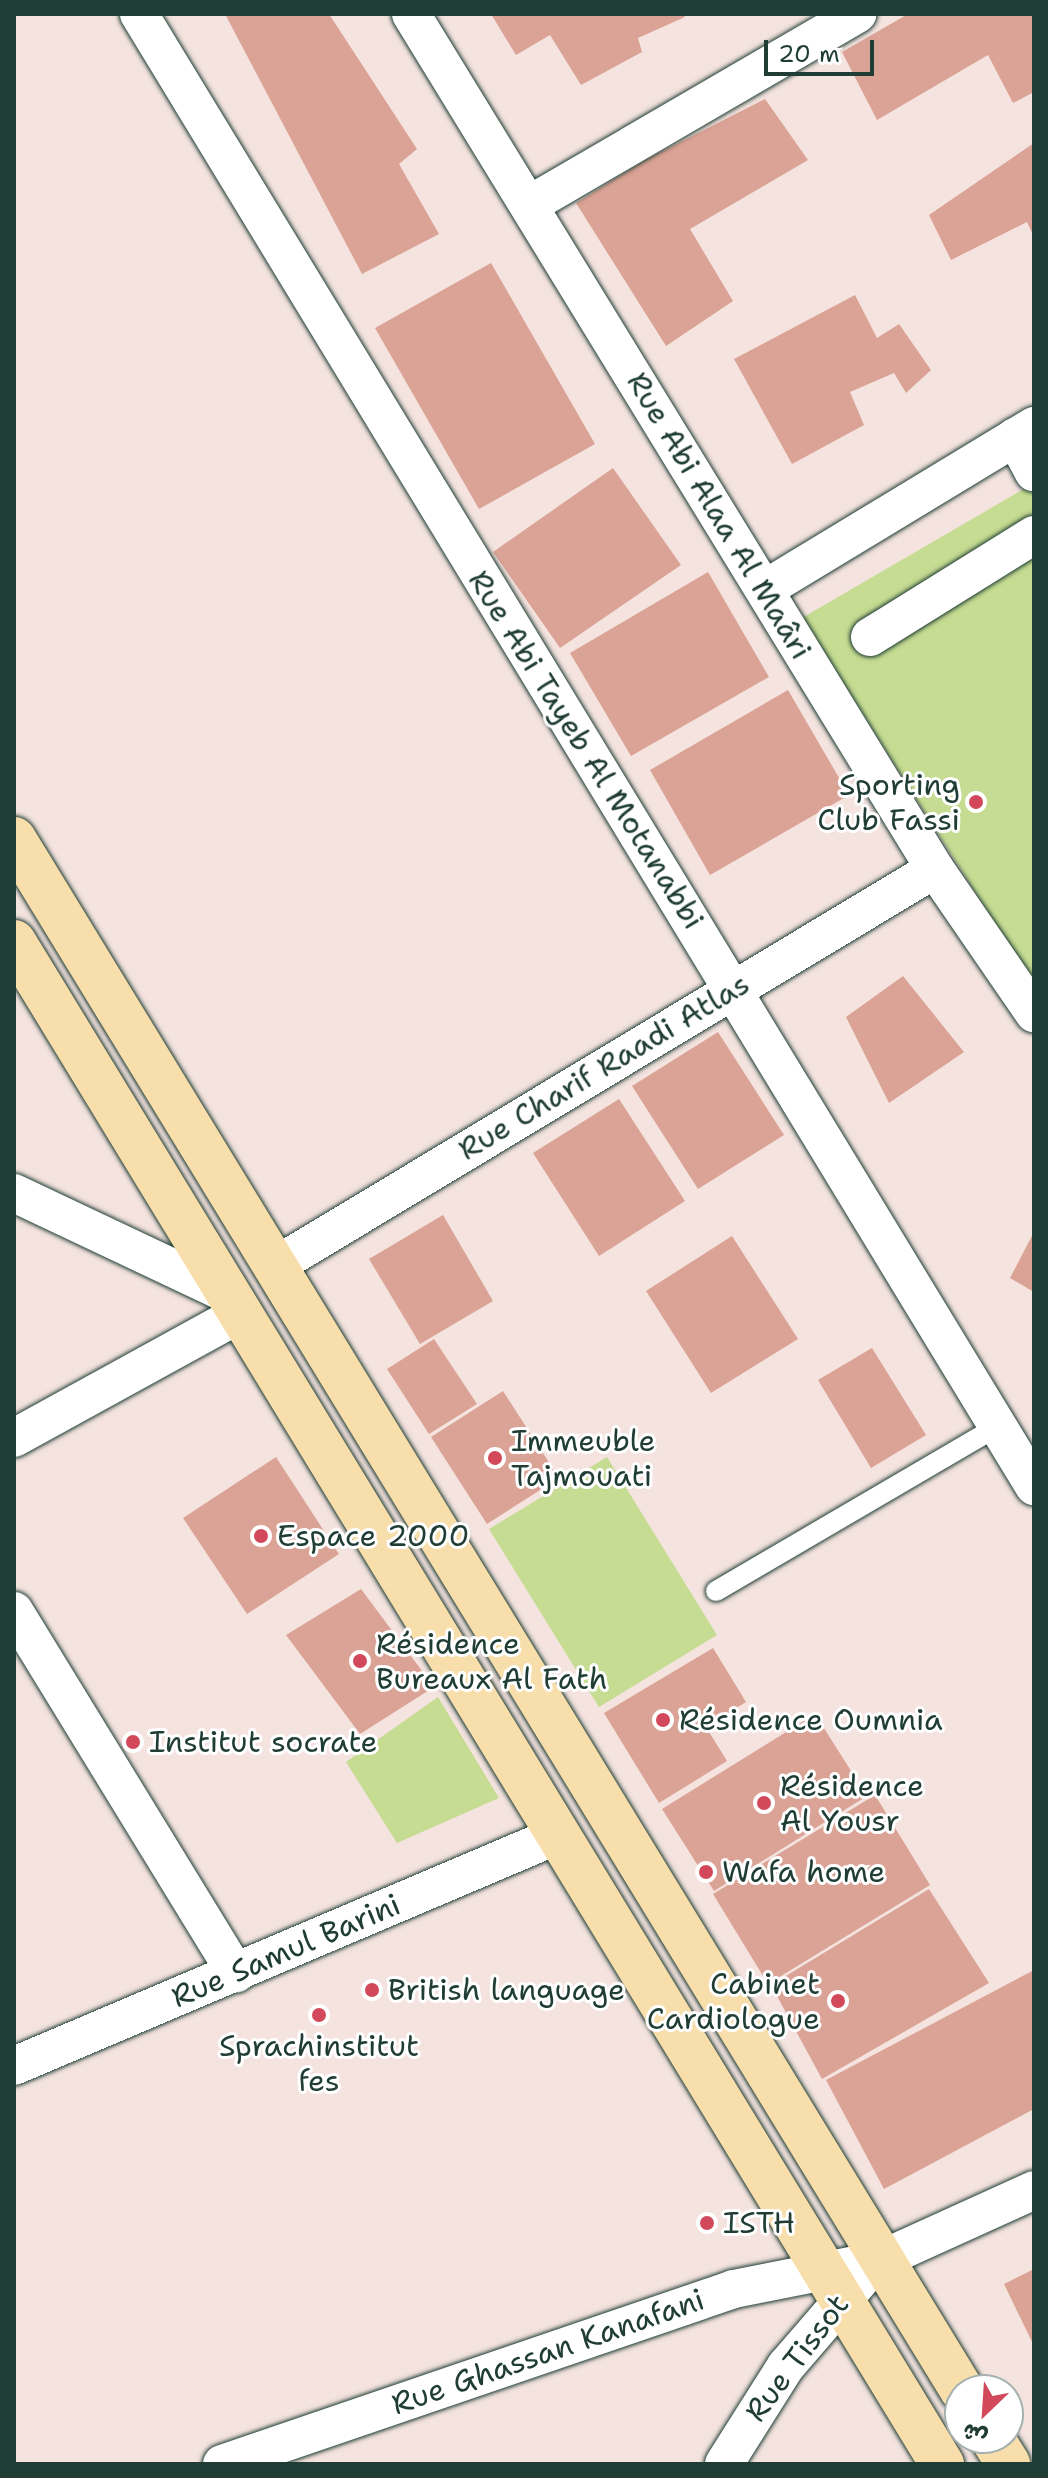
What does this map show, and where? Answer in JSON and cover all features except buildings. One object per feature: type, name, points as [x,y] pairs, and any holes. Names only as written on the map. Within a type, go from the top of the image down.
[{"type":"main road","points":[[14,839],[952,2374]]},
{"type":"main road","points":[[14,942],[830,2285],[942,2464]]},
{"type":"street","name":"Rue Abi Tayeb Al Motanabbi","points":[[139,14],[560,712],[734,988],[1034,1486]]},
{"type":"street","name":"Rue Abi Alaa Al Maâri","points":[[411,14],[935,869],[1034,1013]]},
{"type":"street","points":[[529,205],[857,14]]},
{"type":"street","points":[[765,589],[1024,432],[1034,472]]},
{"type":"street","points":[[870,637],[1034,535]]},
{"type":"street","name":"Rue Charif Raadi Atlas","points":[[275,1266],[935,869]]},
{"type":"street","points":[[14,1193],[233,1304]]},
{"type":"street","points":[[14,1438],[233,1304]]},
{"type":"street","points":[[14,1611],[236,1973]]},
{"type":"street","name":"Rue Samul Barini","points":[[14,2066],[558,1835]]},
{"type":"street","name":"Rue Ghassan Kanafani","points":[[222,2464],[734,2289],[830,2285],[1034,2190]]},
{"type":"street","name":"Rue Tissot","points":[[724,2464],[786,2366],[830,2285]]},
{"type":"lane","points":[[716,1591],[997,1427]]},
{"type":"green space","name":"Sporting Club Fassi","points":[[1034,483],[1034,985],[802,618]]},
{"type":"green space","points":[[607,1457],[717,1635],[599,1707],[489,1529]]},
{"type":"green space","points":[[438,1697],[499,1798],[397,1843],[346,1762]]},
{"type":"place","name":"Sporting Club Fassi","points":[[976,802]]},
{"type":"place","name":"Immeuble Tajmouati","points":[[495,1458]]},
{"type":"place","name":"Espace 2000","points":[[261,1536]]},
{"type":"place","name":"Résidence Bureaux Al Fath","points":[[360,1661]]},
{"type":"place","name":"Résidence Oumnia","points":[[663,1720]]},
{"type":"place","name":"Institut socrate","points":[[133,1742]]},
{"type":"place","name":"Résidence Al Yousr","points":[[764,1803]]},
{"type":"place","name":"Wafa home","points":[[706,1872]]},
{"type":"place","name":"British language","points":[[372,1990]]},
{"type":"place","name":"Cabinet Cardiologue","points":[[838,2001]]},
{"type":"place","name":"Sprachinstitut fes","points":[[319,2015]]},
{"type":"place","name":"ISTH","points":[[707,2223]]}]
